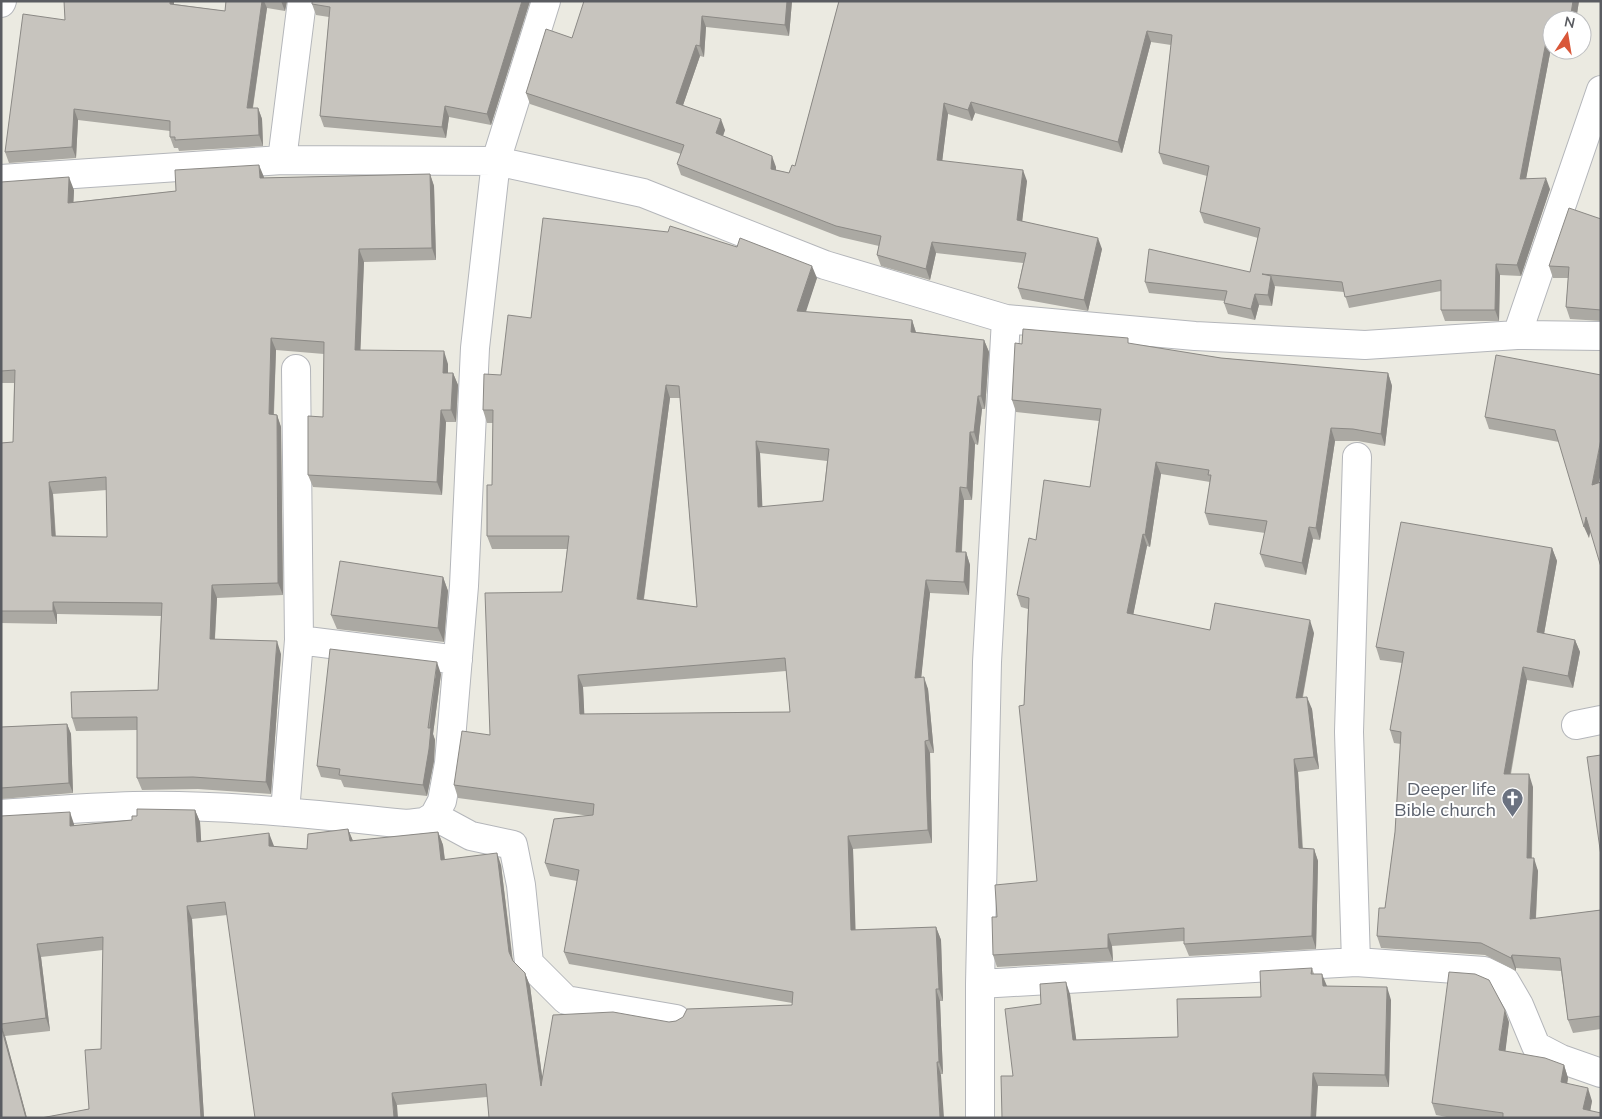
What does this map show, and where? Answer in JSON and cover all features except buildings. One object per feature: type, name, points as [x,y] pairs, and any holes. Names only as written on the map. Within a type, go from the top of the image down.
[{"type":"street","points":[[282,160],[302,1]]},
{"type":"street","points":[[1,814],[134,806],[205,807],[285,812],[408,824],[424,822],[434,816],[442,801],[449,763],[464,586],[475,348],[496,161],[546,1]]},
{"type":"street","points":[[1517,335],[1601,90]]},
{"type":"street","points":[[1,178],[282,160],[496,161],[643,193],[825,265],[1006,319],[1194,336],[1365,345],[1517,335],[1601,336]]},
{"type":"street","points":[[980,1118],[980,984],[987,662],[1006,319]]},
{"type":"street","points":[[285,812],[299,640],[296,369]]},
{"type":"street","points":[[1356,962],[1349,732],[1357,457]]},
{"type":"street","points":[[299,640],[458,660]]},
{"type":"street","points":[[434,816],[471,836],[513,846],[522,885],[529,963],[566,1000],[676,1019]]},
{"type":"street","points":[[980,984],[1356,962],[1484,971],[1495,974],[1505,981],[1519,1005],[1536,1046],[1561,1059],[1601,1073]]},
{"type":"place","name":"Deeper life Bible church","points":[[1512,817]]}]
